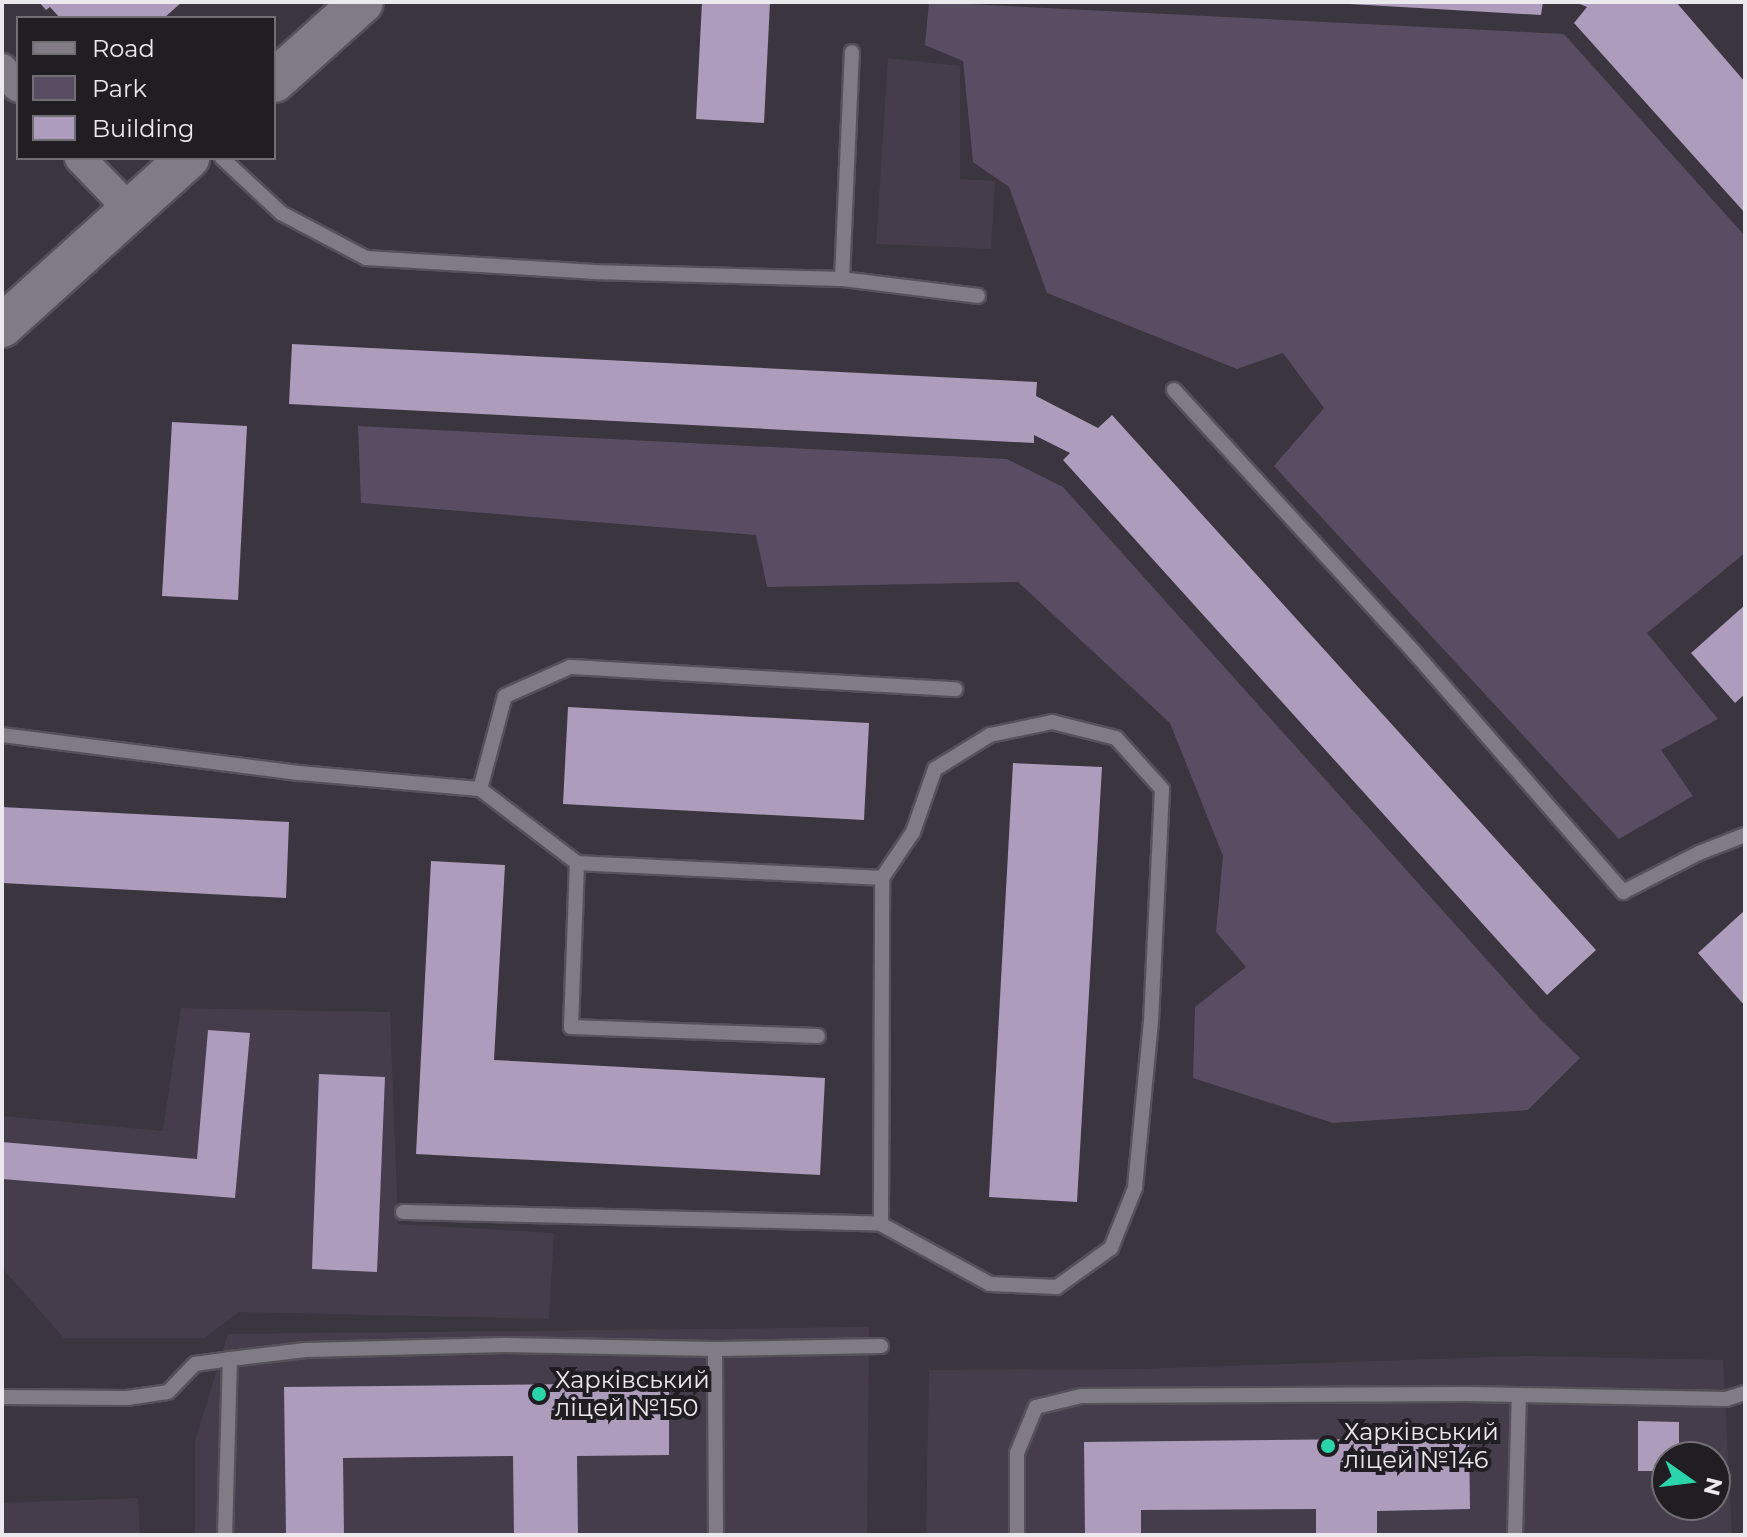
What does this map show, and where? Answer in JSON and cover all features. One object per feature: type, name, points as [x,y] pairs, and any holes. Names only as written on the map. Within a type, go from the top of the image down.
[{"type":"street","points":[[276,79],[362,2]]},
{"type":"street","points":[[2,69],[16,85]]},
{"type":"street","points":[[82,160],[131,211]]},
{"type":"street","points":[[2,326],[186,160]]},
{"type":"lane","points":[[842,279],[852,52]]},
{"type":"lane","points":[[224,160],[281,213],[366,258],[592,272],[842,279],[978,296]]},
{"type":"lane","points":[[1174,390],[1413,651],[1623,892],[1699,853],[1745,835]]},
{"type":"lane","points":[[480,789],[505,696],[570,667],[955,689]]},
{"type":"lane","points":[[403,1212],[881,1224],[990,1284],[1057,1287],[1111,1248],[1135,1188],[1151,1021],[1162,789],[1116,738],[1052,722],[990,735],[935,769],[913,832],[882,878],[881,1224]]},
{"type":"lane","points":[[2,735],[300,773],[480,789],[577,863],[882,878]]},
{"type":"lane","points":[[577,863],[571,1027],[818,1036]]},
{"type":"lane","points":[[2,1397],[127,1398],[168,1392],[195,1364],[305,1350],[505,1345],[715,1349],[881,1346]]},
{"type":"lane","points":[[715,1349],[716,1535]]},
{"type":"lane","points":[[225,1535],[230,1359]]},
{"type":"lane","points":[[1017,1535],[1017,1453],[1036,1407],[1081,1396],[1519,1395],[1726,1399],[1745,1393]]},
{"type":"lane","points":[[1515,1535],[1519,1395]]},
{"type":"shaded area","points":[[888,58],[960,66],[960,179],[995,181],[991,249],[876,244]]},
{"type":"shaded area","points":[[181,1008],[390,1012],[398,1224],[554,1233],[549,1319],[239,1312],[204,1338],[64,1338],[2,1268],[2,1116],[163,1131]]},
{"type":"shaded area","name":"Харківський ліцей №150","points":[[869,1327],[867,1535],[195,1535],[195,1441],[228,1334]]},
{"type":"shaded area","name":"Харківський ліцей №146","points":[[1529,1356],[1723,1360],[1727,1441],[1651,1441],[1651,1521],[1731,1521],[1731,1516],[1732,1535],[926,1535],[929,1370],[1137,1369]]},
{"type":"shaded area","points":[[138,1498],[140,1535],[2,1535],[2,1503]]},
{"type":"green space","points":[[929,2],[1564,34],[1745,236],[1745,553],[1647,633],[1718,719],[1661,750],[1693,796],[1619,839],[1274,466],[1324,408],[1283,353],[1237,369],[1047,293],[1009,187],[973,162],[963,61],[925,45]]},
{"type":"green space","points":[[358,426],[1007,459],[1063,487],[1539,1018],[1580,1058],[1528,1110],[1333,1123],[1193,1078],[1195,1007],[1246,967],[1216,932],[1223,856],[1170,723],[1018,582],[767,587],[756,535],[361,503]]},
{"type":"building","points":[[39,2],[182,2],[166,16],[58,16],[50,7],[46,10]]},
{"type":"building","points":[[702,2],[770,2],[764,123],[696,119]]},
{"type":"building","points":[[1315,2],[1543,2],[1541,15]]},
{"type":"building","points":[[1575,2],[1676,2],[1745,82],[1745,213],[1574,23],[1587,7]]},
{"type":"building","points":[[292,344],[1037,382],[1036,396],[1098,428],[1112,415],[1596,950],[1547,995],[1063,460],[1070,453],[1034,435],[1034,443],[289,404]]},
{"type":"building","points":[[172,422],[247,426],[238,600],[162,596]]},
{"type":"building","points":[[1745,605],[1745,694],[1735,703],[1691,653]]},
{"type":"building","points":[[568,707],[869,723],[864,820],[563,804]]},
{"type":"building","points":[[1013,763],[1102,767],[1077,1202],[989,1197]]},
{"type":"building","points":[[2,807],[289,822],[286,898],[2,883]]},
{"type":"building","points":[[431,861],[505,865],[494,1060],[825,1078],[820,1175],[416,1154]]},
{"type":"building","points":[[1745,910],[1745,1006],[1698,953]]},
{"type":"building","points":[[208,1030],[250,1033],[235,1198],[2,1179],[2,1142],[197,1159]]},
{"type":"building","points":[[319,1074],[385,1077],[377,1272],[312,1269]]},
{"type":"building","points":[[669,1383],[669,1455],[577,1456],[578,1535],[514,1535],[513,1456],[343,1458],[344,1535],[286,1535],[284,1387]]},
{"type":"building","points":[[1638,1421],[1679,1422],[1679,1441],[1651,1441],[1651,1471],[1638,1471]]},
{"type":"building","points":[[1469,1438],[1470,1509],[1377,1511],[1377,1535],[1316,1535],[1316,1509],[1141,1510],[1141,1535],[1085,1535],[1084,1442]]},
{"type":"place","name":"Харківський ліцей №150","points":[[539,1394]]},
{"type":"place","name":"Харківський ліцей №146","points":[[1328,1446]]}]
